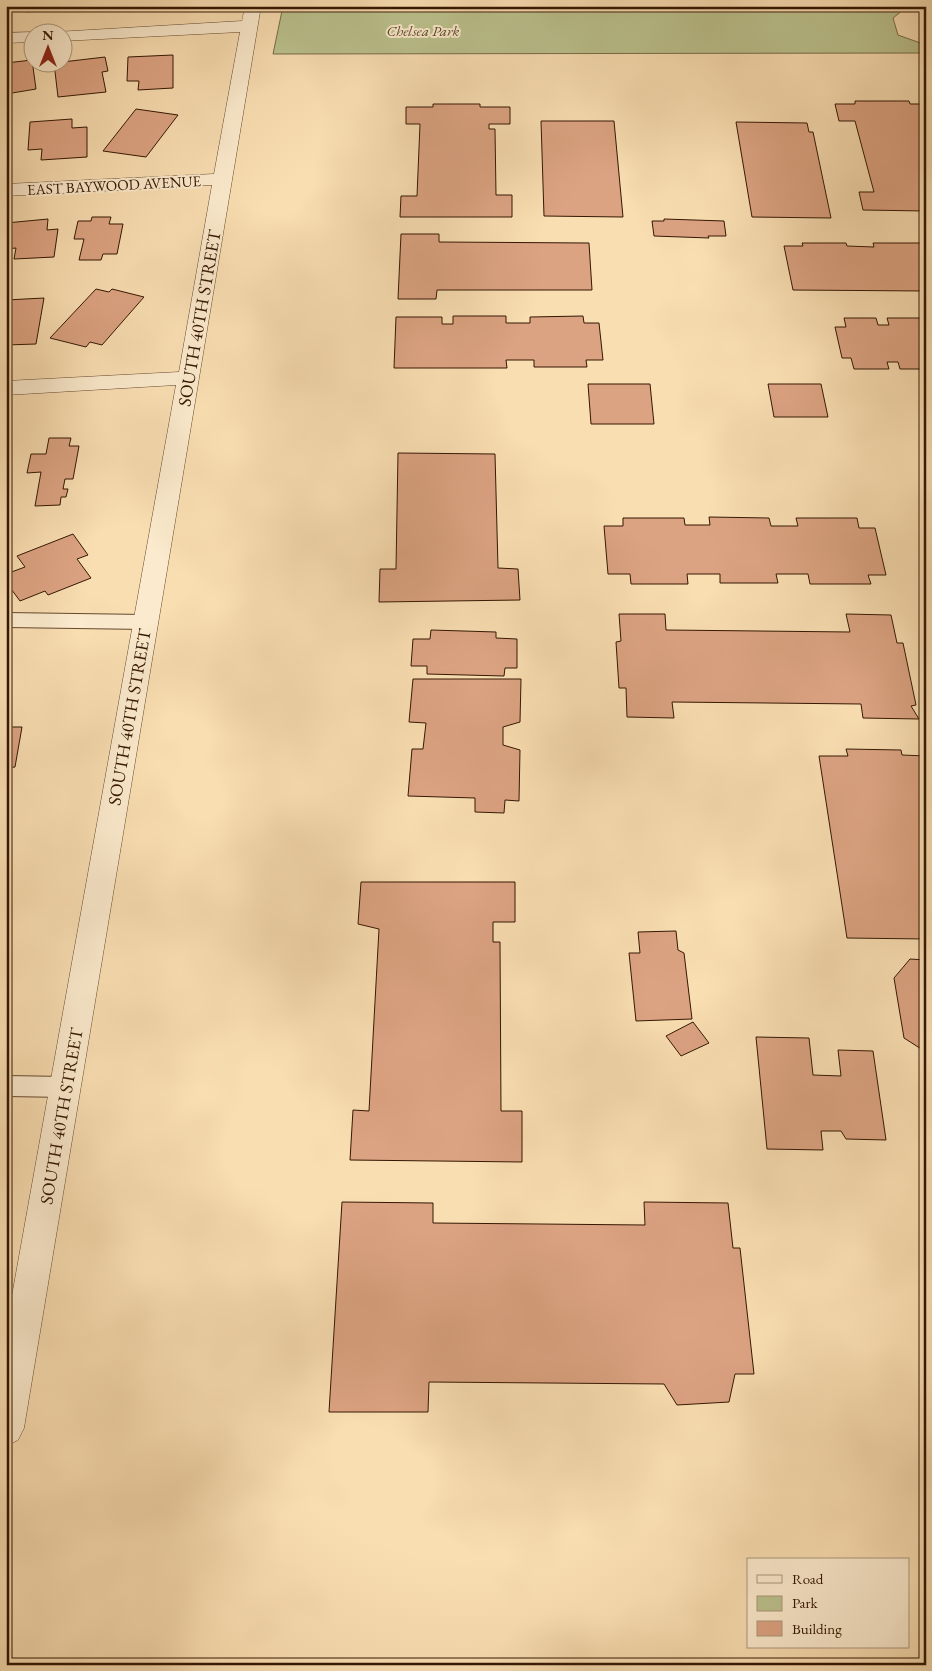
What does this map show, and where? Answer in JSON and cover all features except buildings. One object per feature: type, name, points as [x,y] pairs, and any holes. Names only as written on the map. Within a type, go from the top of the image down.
[{"type":"street","points":[[72,35],[251,16]]},
{"type":"street","name":"SOUTH 40TH STREET","points":[[6,1428],[251,16]]},
{"type":"street","points":[[6,38],[22,37]]},
{"type":"street","name":"EAST BAYWOOD AVENUE","points":[[6,190],[223,179]]},
{"type":"street","points":[[6,388],[188,378]]},
{"type":"lane","points":[[6,620],[146,622]]},
{"type":"lane","points":[[6,1086],[66,1087]]},
{"type":"green space","name":"Chelsea Park","points":[[283,6],[908,6],[893,18],[898,35],[926,45],[926,53],[273,54]]}]
